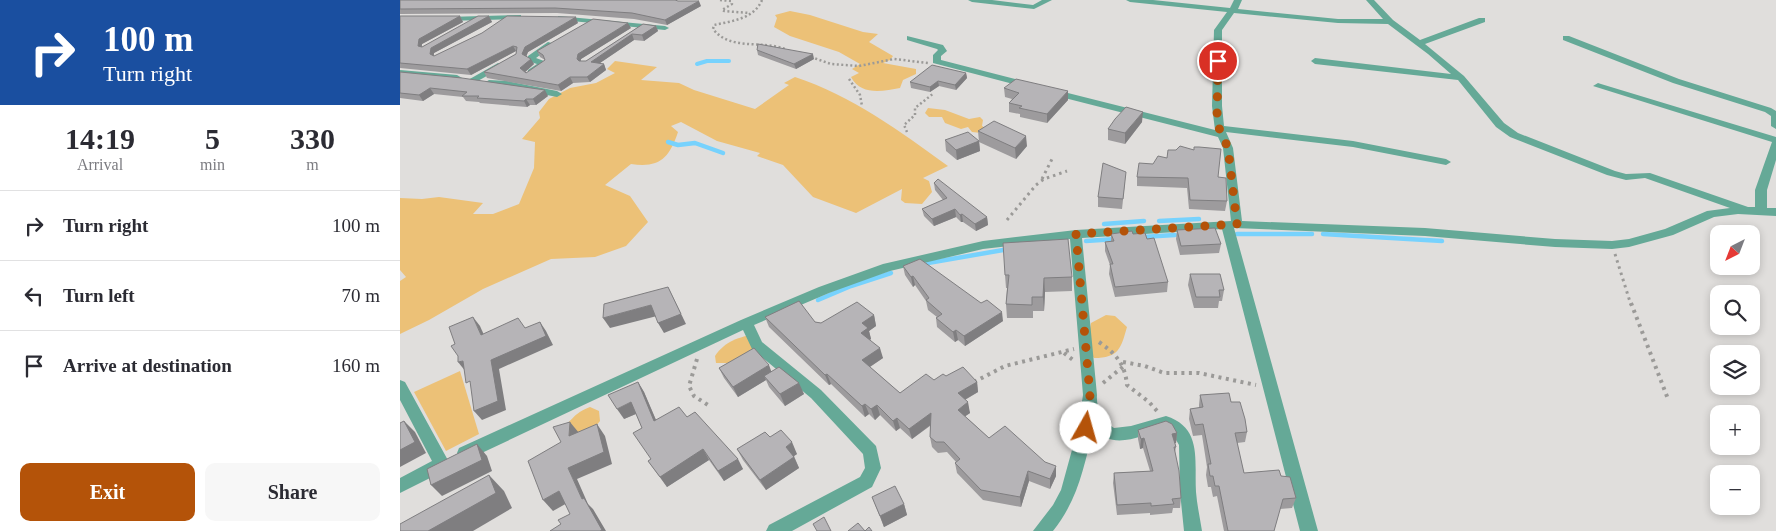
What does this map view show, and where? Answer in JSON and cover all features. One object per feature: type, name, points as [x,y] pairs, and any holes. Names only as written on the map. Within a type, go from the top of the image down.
[{"type":"street","points":[[972,0],[1034,7],[1048,0]]},
{"type":"street","points":[[1130,0],[1236,5],[1338,21],[1390,22]]},
{"type":"street","points":[[1370,0],[1390,22],[1461,78],[1485,104],[1500,125],[1514,135],[1611,173],[1626,176],[1646,175],[1754,210]]},
{"type":"street","points":[[1236,5],[1218,30],[1217,106],[1220,131],[1228,148],[1232,224],[1271,389],[1309,531]]},
{"type":"street","points":[[439,19],[526,17]]},
{"type":"street","points":[[549,17],[665,28]]},
{"type":"street","points":[[496,26],[506,18]]},
{"type":"street","points":[[460,29],[478,19]]},
{"type":"street","points":[[576,31],[593,20]]},
{"type":"street","points":[[1420,44],[1482,20]]},
{"type":"street","points":[[629,34],[644,25]]},
{"type":"street","points":[[529,74],[542,65],[531,59],[532,56],[562,38]]},
{"type":"street","points":[[910,38],[940,47],[943,51],[937,55],[936,61],[1220,131],[1353,144],[1446,162]]},
{"type":"street","points":[[1566,38],[1676,81],[1768,110],[1776,115],[1776,126]]},
{"type":"street","points":[[473,80],[507,61]]},
{"type":"street","points":[[1315,61],[1461,78]]},
{"type":"street","points":[[400,73],[425,74],[507,84],[557,94]]},
{"type":"street","points":[[1598,86],[1776,140]]},
{"type":"street","points":[[1754,210],[1776,144]]},
{"type":"street","points":[[400,486],[442,464],[692,347],[824,290],[912,261],[983,244],[1076,234],[1232,224],[1425,232],[1555,243],[1612,245],[1669,232],[1711,214],[1754,210],[1776,212]]},
{"type":"street","points":[[1076,234],[1090,400],[1096,423],[1111,435],[1122,435],[1166,422],[1177,428],[1187,444],[1188,492],[1193,531]]},
{"type":"street","points":[[746,323],[757,345],[816,394],[870,451],[873,468],[866,482],[775,531]]},
{"type":"street","points":[[400,386],[442,464]]},
{"type":"street","points":[[1042,531],[1059,510],[1069,491],[1086,428],[1090,400]]},
{"type":"path","points":[[720,0],[731,1],[732,4],[722,10],[724,11],[752,13]]},
{"type":"path","points":[[762,0],[759,8],[752,13],[735,20],[714,25],[713,29],[716,33],[734,43],[777,46],[789,51]]},
{"type":"path","points":[[804,56],[831,64],[859,66],[894,59],[923,64],[936,61]]},
{"type":"path","points":[[849,79],[860,92],[863,99],[862,106]]},
{"type":"path","points":[[907,132],[904,125],[915,115],[915,108],[934,93]]},
{"type":"path","points":[[1007,220],[1016,213],[1024,199],[1042,180],[1052,158]]},
{"type":"path","points":[[1042,180],[1067,171]]},
{"type":"path","points":[[1612,245],[1631,304],[1668,399]]},
{"type":"path","points":[[973,382],[1005,366],[1066,352],[1086,338],[1112,350],[1123,364],[1127,385],[1149,402],[1166,422]]},
{"type":"path","points":[[692,347],[698,361],[689,386],[694,396],[708,405]]},
{"type":"path","points":[[1123,364],[1145,366],[1164,373],[1199,374],[1229,378],[1271,389]]},
{"type":"path","points":[[1090,400],[1123,364]]},
{"type":"shaded area","points":[[790,11],[810,15],[863,32],[878,34],[869,42],[893,56],[890,60],[883,63],[916,69],[916,74],[903,80],[900,88],[873,91],[860,87],[851,77],[859,73],[852,69],[860,64],[839,52],[790,36],[774,27],[777,18],[775,15]]},
{"type":"shaded area","points":[[615,61],[657,67],[641,80],[679,83],[694,90],[755,109],[789,85],[784,83],[795,77],[856,104],[894,127],[948,166],[923,178],[929,181],[932,192],[922,204],[905,203],[901,200],[902,189],[856,213],[813,197],[783,165],[757,156],[760,153],[717,141],[681,122],[671,126],[678,132],[671,149],[662,160],[649,164],[631,164],[605,185],[630,196],[648,222],[626,246],[595,257],[551,259],[483,289],[429,320],[400,334],[400,281],[406,277],[400,270],[400,198],[422,199],[439,197],[483,203],[473,214],[493,214],[519,204],[534,168],[535,142],[522,139],[540,118],[539,112],[549,99],[570,88],[596,83],[615,73],[607,69]]},
{"type":"shaded area","points":[[928,108],[945,110],[969,119],[980,117],[983,120],[982,126],[989,130],[981,133],[972,132],[968,127],[961,129],[945,123],[942,117],[929,117],[925,113]]},
{"type":"shaded area","points":[[1106,315],[1115,316],[1127,327],[1121,346],[1114,354],[1102,358],[1094,358],[1089,350],[1091,323]]},
{"type":"shaded area","points":[[756,334],[752,353],[735,363],[716,363],[715,356],[728,343],[738,338]]},
{"type":"shaded area","points":[[460,371],[479,434],[446,451],[414,392]]},
{"type":"shaded area","points":[[590,407],[599,411],[600,421],[590,432],[577,438],[557,436],[558,431],[576,415]]},
{"type":"building","points":[[400,0],[699,1],[665,20],[632,13],[555,8],[400,9]]},
{"type":"building","points":[[400,16],[460,16],[419,39],[418,46],[422,47],[478,16],[489,16],[431,48],[430,54],[434,56],[482,33],[507,16],[576,17],[525,47],[522,54],[531,59],[520,68],[526,73],[545,60],[543,55],[537,51],[593,19],[628,23],[578,54],[577,59],[579,61],[586,61],[643,24],[656,26],[642,35],[632,34],[591,62],[604,64],[587,77],[570,77],[558,85],[484,72],[516,54],[517,47],[513,46],[467,69],[400,63]]},
{"type":"building","points":[[758,44],[813,54],[794,64],[757,50]]},
{"type":"building","points":[[932,65],[966,73],[955,85],[938,81],[930,87],[910,82]]},
{"type":"building","points":[[400,72],[462,78],[545,90],[533,99],[526,99],[524,101],[462,96],[467,92],[430,88],[419,95],[400,93]]},
{"type":"building","points":[[1016,79],[1068,91],[1047,114],[1019,108],[1022,106],[1009,103],[1019,93],[1004,88]]},
{"type":"building","points":[[1126,107],[1143,112],[1125,133],[1108,129],[1115,119]]},
{"type":"building","points":[[994,121],[1026,136],[1015,148],[978,131]]},
{"type":"building","points":[[968,132],[979,141],[956,150],[945,140]]},
{"type":"building","points":[[1180,146],[1194,150],[1194,147],[1221,149],[1218,177],[1226,178],[1227,201],[1190,200],[1188,178],[1137,177],[1139,163],[1153,164],[1158,156],[1167,158],[1168,150],[1176,150]]},
{"type":"building","points":[[1103,163],[1126,172],[1123,199],[1098,197]]},
{"type":"building","points":[[938,179],[987,217],[975,224],[962,214],[960,215],[955,209],[932,219],[922,209],[947,198],[934,183]]},
{"type":"building","points":[[1215,228],[1221,244],[1181,246],[1177,230]]},
{"type":"building","points":[[1132,231],[1133,234],[1145,233],[1147,239],[1154,238],[1168,282],[1115,287],[1110,264],[1113,264],[1105,242],[1114,241],[1111,234]]},
{"type":"building","points":[[1068,239],[1072,277],[1044,278],[1043,297],[1032,297],[1032,305],[1006,304],[1009,275],[1005,275],[1003,243]]},
{"type":"building","points":[[920,259],[981,303],[987,300],[1002,312],[964,336],[956,330],[953,332],[936,318],[942,314],[926,300],[929,298],[903,266]]},
{"type":"building","points":[[1190,274],[1220,274],[1224,290],[1219,290],[1220,297],[1196,297]]},
{"type":"building","points":[[668,287],[681,314],[658,323],[651,305],[603,318],[604,304]]},
{"type":"building","points":[[799,301],[815,322],[821,323],[857,302],[874,315],[862,323],[868,328],[861,333],[880,348],[862,360],[900,393],[926,374],[934,380],[943,374],[946,376],[963,367],[977,382],[958,393],[968,402],[958,410],[989,438],[1005,426],[1045,462],[1056,466],[1050,479],[1028,471],[1020,497],[981,490],[955,463],[960,459],[944,442],[936,442],[930,437],[931,413],[909,429],[897,418],[893,421],[877,405],[871,409],[865,404],[862,406],[827,374],[825,375],[765,317]]},
{"type":"building","points":[[473,317],[481,335],[518,318],[525,328],[540,322],[546,336],[491,360],[498,401],[474,411],[470,381],[466,383],[463,361],[458,362],[458,356],[451,346],[455,344],[449,327]]},
{"type":"building","points":[[754,348],[769,365],[733,387],[719,368]]},
{"type":"building","points":[[779,367],[799,383],[780,394],[764,376]]},
{"type":"building","points":[[638,382],[654,421],[679,407],[687,417],[695,412],[738,459],[718,471],[703,449],[660,477],[648,461],[651,459],[633,433],[642,428],[631,402],[617,409],[608,395]]},
{"type":"building","points":[[1229,393],[1231,402],[1240,402],[1245,419],[1247,432],[1235,433],[1244,473],[1279,470],[1281,476],[1290,477],[1296,498],[1283,499],[1274,531],[1228,531],[1219,486],[1215,486],[1213,476],[1210,476],[1208,464],[1211,464],[1203,424],[1195,425],[1190,409],[1203,407],[1200,395]]},
{"type":"building","points":[[404,421],[415,442],[400,450],[400,423]]},
{"type":"building","points":[[1166,421],[1172,424],[1177,433],[1172,434],[1176,447],[1174,447],[1179,471],[1181,498],[1172,499],[1174,504],[1151,506],[1151,503],[1117,505],[1114,473],[1153,471],[1144,438],[1141,439],[1138,430]]},
{"type":"building","points":[[570,422],[569,436],[597,424],[604,452],[568,468],[582,499],[584,498],[602,530],[600,531],[550,531],[561,524],[558,520],[570,514],[559,491],[543,500],[528,461],[561,442],[553,427]]},
{"type":"building","points":[[781,430],[792,442],[786,447],[794,457],[760,480],[737,449],[765,432],[770,437]]},
{"type":"building","points":[[477,444],[482,460],[431,485],[427,469]]},
{"type":"building","points":[[489,475],[496,493],[428,531],[400,531],[400,524]]},
{"type":"building","points":[[895,486],[904,504],[880,516],[872,497]]},
{"type":"building","points":[[824,517],[831,531],[817,531],[813,524]]},
{"type":"building","points":[[858,523],[865,531],[848,531]]},
{"type":"waterway","points":[[697,64],[707,61],[729,61]]},
{"type":"waterway","points":[[668,142],[678,145],[695,143],[723,153]]},
{"type":"waterway","points":[[1159,221],[1199,219]]},
{"type":"waterway","points":[[1104,224],[1144,221]]},
{"type":"waterway","points":[[1237,234],[1312,234]]},
{"type":"waterway","points":[[1323,234],[1442,241]]},
{"type":"waterway","points":[[1142,237],[1175,235]]},
{"type":"waterway","points":[[1086,241],[1116,239]]},
{"type":"waterway","points":[[928,263],[1009,249]]},
{"type":"waterway","points":[[818,300],[851,286],[891,273]]},
{"type":"route","points":[[1086,428],[1090,395],[1076,234],[1237,224],[1228,148],[1219,128],[1217,116],[1218,61]]}]
